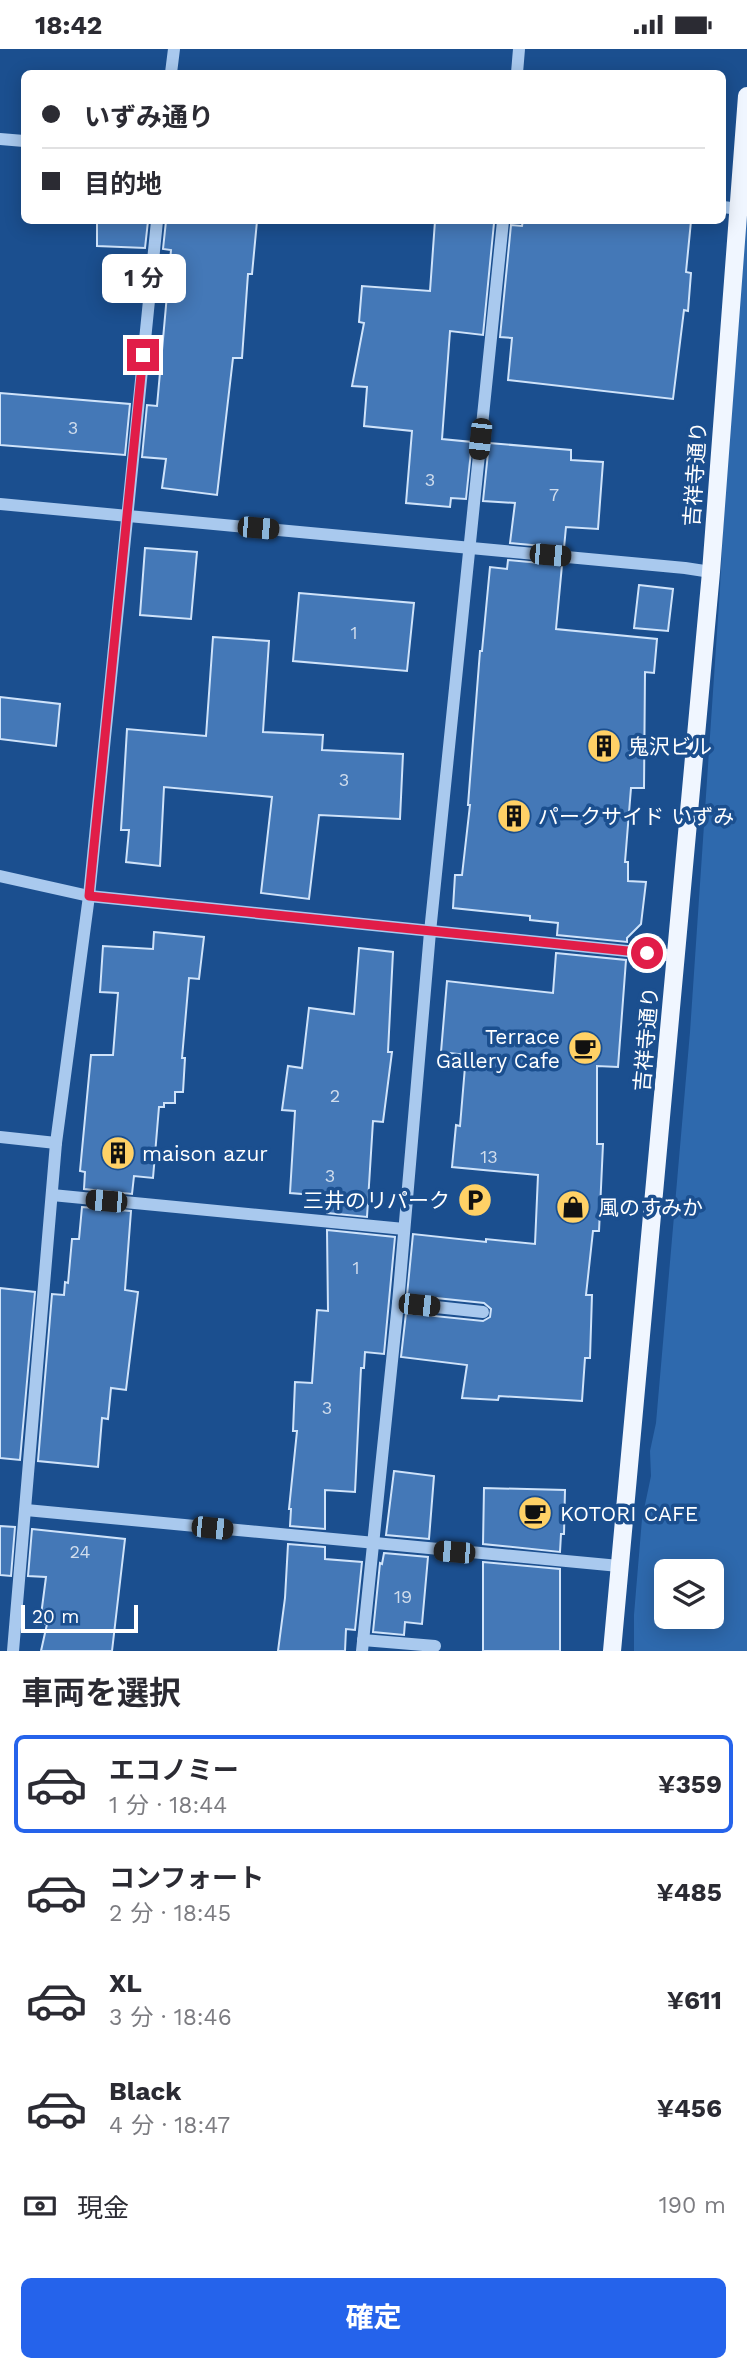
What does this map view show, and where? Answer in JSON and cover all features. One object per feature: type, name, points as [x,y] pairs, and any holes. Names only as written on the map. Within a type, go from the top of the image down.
[{"type":"main road","name":"吉祥寺通り","points":[[612,1651],[633,1444],[710,572],[731,208],[747,96]]},
{"type":"street","points":[[171,70],[174,49]]},
{"type":"street","points":[[517,70],[519,49]]},
{"type":"street","points":[[0,139],[21,141]]},
{"type":"street","points":[[13,1651],[56,1143],[89,896],[157,224]]},
{"type":"street","points":[[435,1646],[363,1646],[398,1303],[430,932],[503,224]]},
{"type":"street","points":[[0,504],[710,572]]},
{"type":"street","points":[[0,876],[89,896],[676,956]]},
{"type":"street","points":[[0,1137],[56,1143]]},
{"type":"street","points":[[52,1195],[404,1229]]},
{"type":"street","points":[[398,1303],[483,1312]]},
{"type":"street","points":[[26,1510],[619,1566]]},
{"type":"shaded area","points":[[747,154],[747,1651],[634,1651],[634,1615],[642,1519],[651,1476],[650,1451],[656,1423],[690,1032],[720,588],[739,209]]},
{"type":"building","points":[[97,224],[148,224],[145,248],[97,246]]},
{"type":"building","points":[[166,224],[257,224],[252,274],[248,274],[242,358],[233,358],[217,495],[162,488],[166,459],[142,457],[147,405],[157,406],[171,250],[163,249]]},
{"type":"building","points":[[435,224],[494,224],[483,335],[450,331],[442,439],[472,442],[466,499],[451,498],[450,507],[406,503],[412,431],[364,426],[367,387],[352,386],[364,323],[359,322],[362,286],[430,291]]},
{"type":"building","points":[[691,224],[686,272],[691,273],[688,311],[684,310],[673,399],[508,380],[512,338],[500,337],[511,225]]},
{"type":"building","points":[[0,393],[130,404],[125,455],[0,445]]},
{"type":"building","points":[[489,443],[571,450],[571,460],[603,462],[598,529],[566,527],[564,548],[510,543],[515,503],[483,501]]},
{"type":"building","points":[[145,548],[197,552],[191,619],[140,615]]},
{"type":"building","points":[[508,560],[562,565],[556,629],[657,639],[654,673],[645,672],[644,788],[631,788],[625,862],[628,862],[628,881],[646,882],[641,924],[627,938],[627,942],[557,935],[558,923],[530,920],[530,916],[453,908],[455,875],[462,875],[470,805],[480,651],[490,567],[507,569]]},
{"type":"building","points":[[639,585],[673,589],[668,631],[634,628]]},
{"type":"building","points":[[299,593],[414,603],[407,671],[293,661]]},
{"type":"building","points":[[213,637],[269,641],[263,732],[323,735],[322,750],[403,754],[400,819],[319,815],[309,899],[261,893],[272,797],[164,787],[160,866],[126,862],[129,830],[121,830],[127,729],[206,736]]},
{"type":"building","points":[[0,697],[60,704],[56,746],[0,739]]},
{"type":"building","points":[[154,932],[204,937],[199,979],[189,978],[182,1058],[185,1058],[183,1092],[175,1092],[175,1103],[164,1103],[164,1107],[159,1107],[153,1178],[134,1176],[132,1194],[84,1189],[85,1172],[80,1171],[91,1055],[113,1055],[118,993],[100,992],[103,946],[153,949]]},
{"type":"building","points":[[359,948],[393,952],[388,1052],[392,1052],[383,1122],[373,1121],[367,1217],[327,1213],[327,1196],[290,1193],[295,1111],[282,1110],[288,1066],[302,1068],[309,1008],[354,1014]]},
{"type":"building","points":[[556,953],[626,960],[618,1067],[597,1066],[597,1144],[603,1144],[599,1231],[593,1231],[586,1295],[592,1295],[590,1358],[585,1358],[582,1401],[499,1396],[498,1400],[462,1398],[467,1365],[401,1357],[406,1313],[483,1321],[490,1317],[491,1309],[484,1303],[407,1295],[413,1234],[535,1244],[538,1175],[452,1167],[456,1125],[460,1126],[466,1055],[441,1052],[447,981],[553,993]]},
{"type":"building","points":[[82,1207],[131,1211],[125,1290],[138,1292],[126,1390],[111,1388],[108,1419],[102,1418],[98,1467],[38,1461],[52,1294],[64,1295],[65,1282],[68,1283],[72,1239],[79,1239]]},
{"type":"building","points":[[327,1230],[395,1237],[384,1354],[365,1352],[364,1368],[361,1368],[355,1492],[325,1490],[325,1529],[290,1526],[289,1509],[297,1431],[293,1431],[295,1382],[312,1383],[317,1310],[328,1311]]},
{"type":"building","points":[[0,1288],[35,1292],[20,1460],[0,1458]]},
{"type":"building","points":[[394,1471],[434,1476],[429,1539],[386,1535]]},
{"type":"building","points":[[484,1488],[565,1490],[564,1534],[561,1534],[560,1552],[483,1544]]},
{"type":"building","points":[[0,1526],[15,1527],[11,1576],[0,1575]]},
{"type":"building","points":[[32,1529],[125,1539],[112,1651],[41,1651],[47,1624],[40,1623],[46,1577],[28,1576]]},
{"type":"building","points":[[288,1544],[325,1547],[325,1559],[362,1562],[355,1630],[346,1629],[345,1651],[278,1651]]},
{"type":"building","points":[[384,1553],[428,1557],[422,1624],[405,1622],[404,1635],[373,1632],[380,1563],[382,1564]]},
{"type":"building","points":[[483,1562],[560,1569],[560,1651],[483,1651]]},
{"type":"place","name":"鬼沢ビル","points":[[604,746]]},
{"type":"place","name":"パークサイド いずみ","points":[[514,816]]},
{"type":"place","name":"Terrace Gallery Cafe","points":[[585,1048]]},
{"type":"place","name":"maison azur","points":[[118,1153]]},
{"type":"place","name":"三井のリパーク","points":[[475,1200]]},
{"type":"place","name":"風のすみか","points":[[573,1207]]},
{"type":"place","name":"KOTORI CAFE","points":[[535,1513]]},
{"type":"route","points":[[143,355],[89,896],[647,953]]}]
